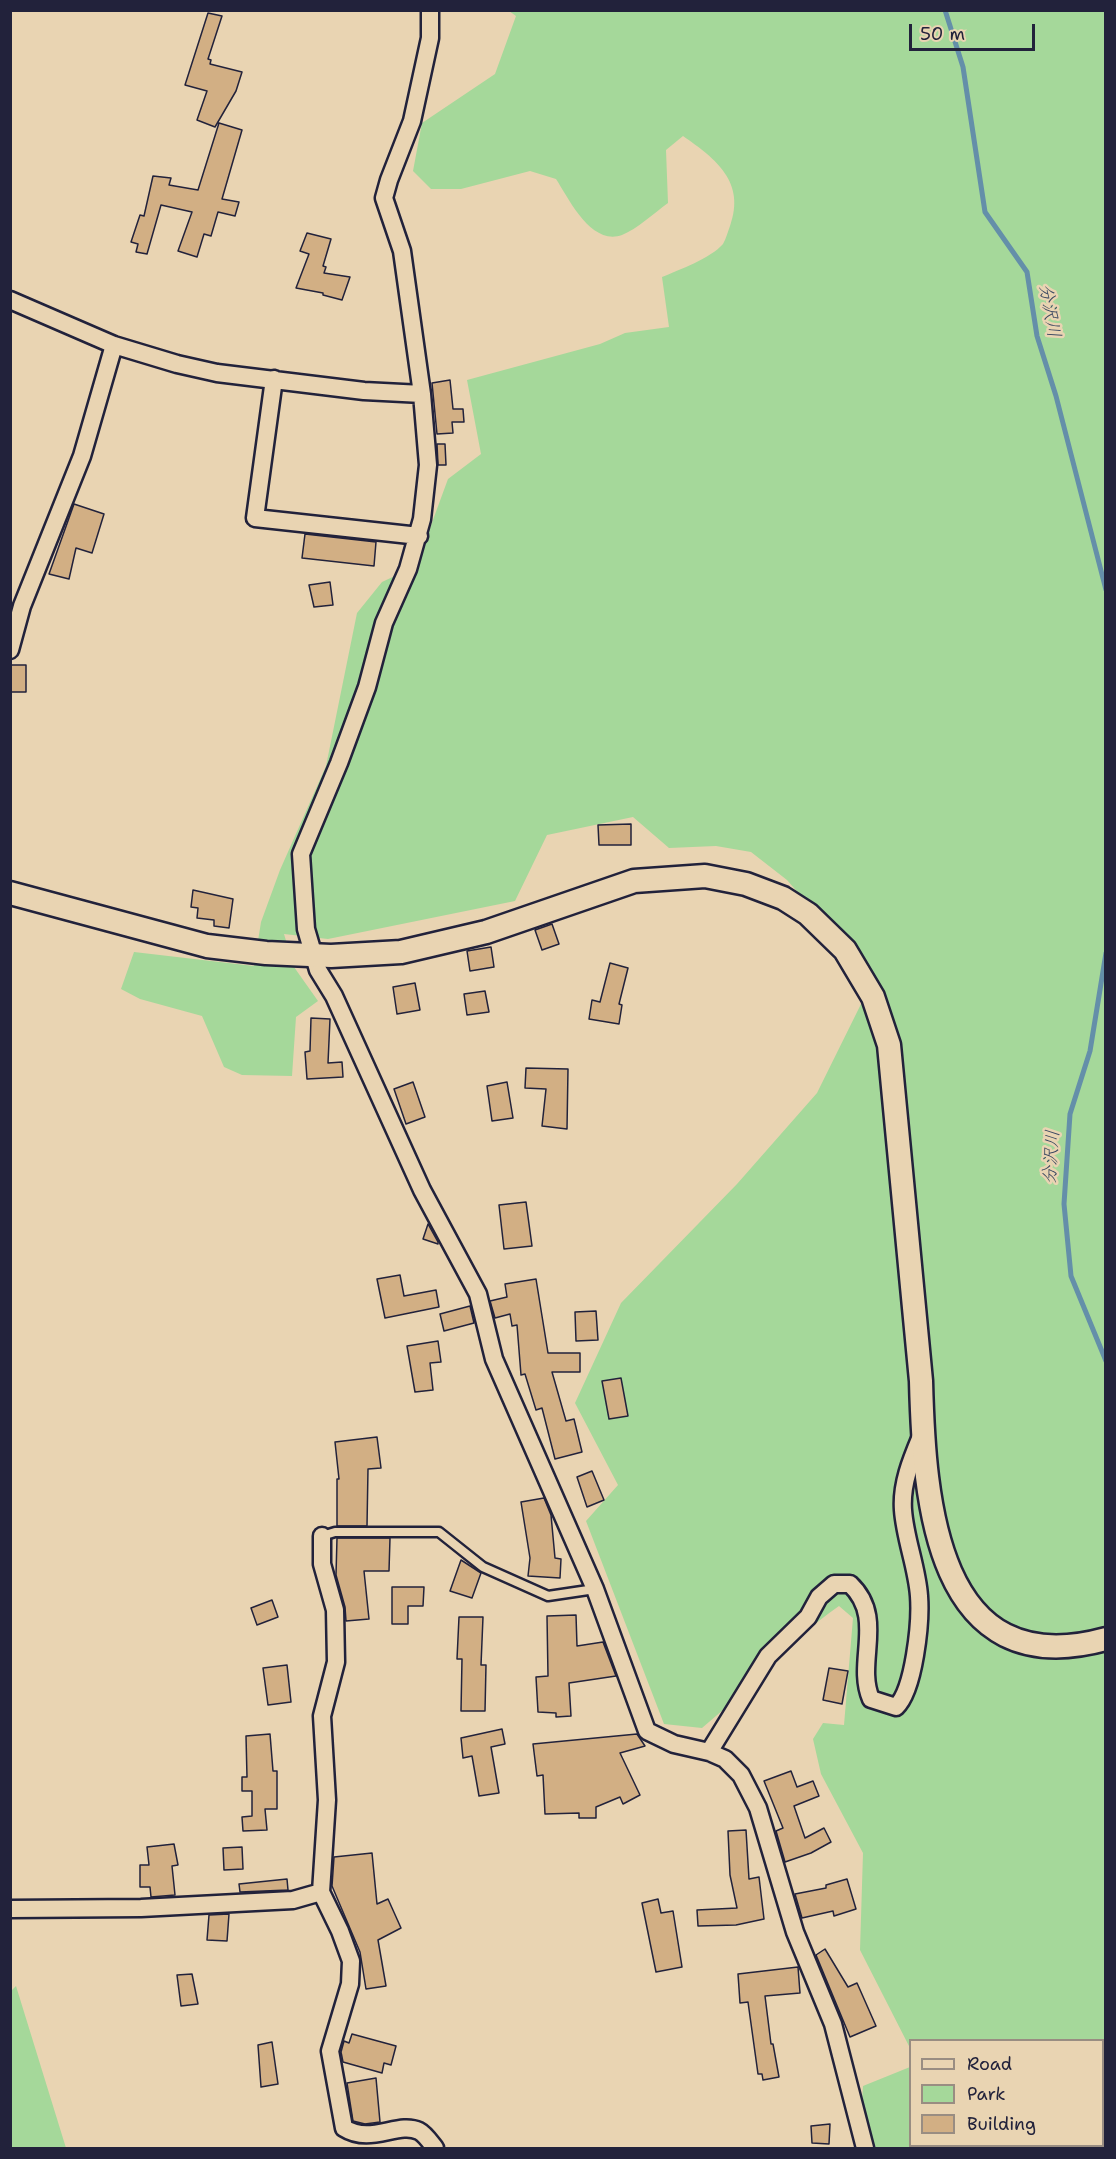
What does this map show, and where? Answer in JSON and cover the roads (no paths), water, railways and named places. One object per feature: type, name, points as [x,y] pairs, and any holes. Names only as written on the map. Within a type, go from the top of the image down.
[{"type":"street","points":[[430,10],[430,38],[412,121],[384,198],[402,251],[422,394],[428,465],[419,536],[408,569],[384,623],[367,687],[339,764],[301,854],[306,929],[314,956],[422,1190],[478,1294],[494,1359],[595,1589],[647,1731],[674,1744],[709,1752],[725,1759],[741,1775],[758,1808],[795,1932],[833,2024],[865,2148]]},
{"type":"street","points":[[10,300],[114,345],[197,368],[364,391],[422,394]]},
{"type":"street","points":[[10,650],[22,606],[82,456],[114,345]]},
{"type":"street","points":[[274,379],[255,518],[419,536]]},
{"type":"street","points":[[10,893],[207,946],[314,956],[401,952],[476,935],[634,881],[705,876],[746,884],[783,898],[808,914],[845,950],[873,997],[889,1045],[898,1114],[921,1381],[922,1434],[933,1521],[946,1566],[965,1600],[982,1620],[1004,1635],[1041,1647],[1081,1646],[1106,1639]]},
{"type":"street","points":[[709,1752],[768,1656],[808,1617],[819,1597],[834,1584],[850,1584],[859,1592],[865,1607],[870,1638],[866,1686],[871,1699],[896,1707],[904,1699],[916,1644],[919,1597],[903,1508],[909,1465],[922,1434]]},
{"type":"street","points":[[322,1536],[322,1564],[335,1610],[336,1662],[322,1716],[327,1800],[321,1892],[340,1931],[351,1961],[350,1984],[330,2051],[344,2128],[353,2134],[379,2134],[408,2128],[420,2131],[435,2148]]},
{"type":"street","points":[[10,1909],[141,1908],[293,1900],[321,1892]]},
{"type":"lane","points":[[322,1536],[335,1532],[439,1532],[483,1567],[548,1596],[595,1589]]},
{"type":"waterway","name":"分沢川","points":[[945,10],[963,67],[985,212],[1027,272],[1037,336],[1056,396],[1106,590]]},
{"type":"waterway","name":"分沢川","points":[[1106,953],[1090,1051],[1070,1114],[1064,1204],[1071,1276],[1106,1361]]}]
